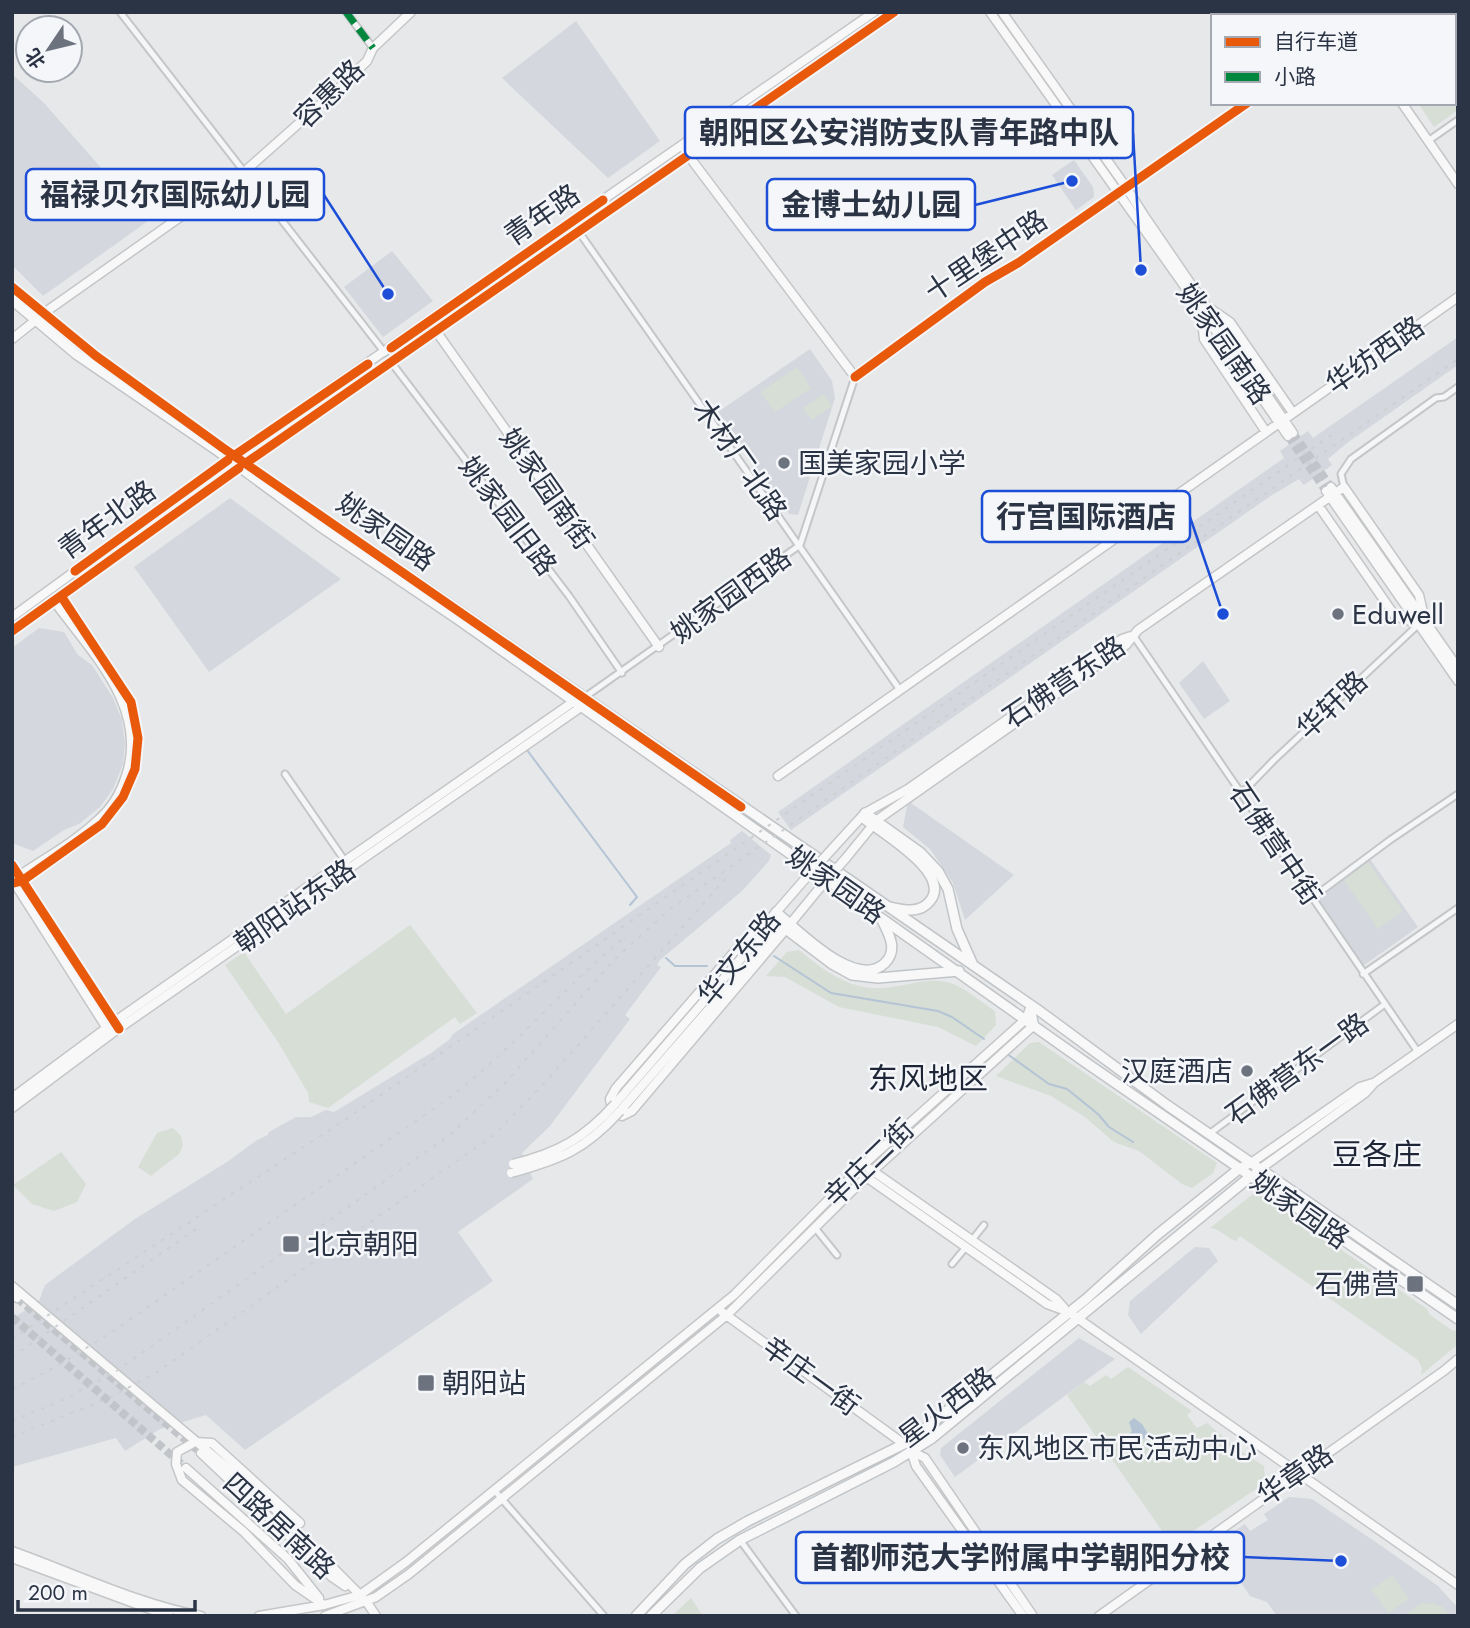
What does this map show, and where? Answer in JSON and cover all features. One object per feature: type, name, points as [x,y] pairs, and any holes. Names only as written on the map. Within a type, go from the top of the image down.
[{"type":"main road","name":"容惠路","points":[[12,339],[244,172],[341,86],[367,61],[373,48],[411,12]]},
{"type":"main road","name":"青年路","points":[[231,458],[874,12]]},
{"type":"main road","name":"青年路","points":[[243,466],[894,12]]},
{"type":"main road","name":"姚家园南路","points":[[990,12],[1143,214],[1290,434]]},
{"type":"main road","name":"姚家园南路","points":[[1002,12],[1123,189]]},
{"type":"main road","name":"十里堡中路","points":[[855,377],[985,282],[1018,263],[1244,105]]},
{"type":"main road","points":[[1403,105],[1458,184]]},
{"type":"main road","points":[[681,146],[855,377]]},
{"type":"main road","name":"姚家园路","points":[[12,286],[40,317]]},
{"type":"main road","name":"华纺西路","points":[[778,776],[1458,297]]},
{"type":"main road","name":"姚家园路","points":[[12,300],[96,356],[231,458],[585,697],[1458,1305]]},
{"type":"main road","points":[[1203,307],[1230,322],[1293,413]]},
{"type":"main road","points":[[1203,307],[1204,340],[1266,432]]},
{"type":"main road","name":"姚家园南街","points":[[436,331],[659,647]]},
{"type":"main road","name":"青年北路","points":[[12,617],[231,458]]},
{"type":"main road","name":"姚家园路","points":[[243,466],[577,705],[1458,1319]]},
{"type":"main road","name":"青年北路","points":[[12,631],[243,466]]},
{"type":"main road","points":[[203,478],[209,481],[210,489]]},
{"type":"main road","points":[[1133,635],[1344,487],[1419,595],[1422,622],[1458,681]]},
{"type":"main road","points":[[1329,489],[1422,622],[1458,668]]},
{"type":"main road","points":[[1318,505],[1395,616],[1422,622]]},
{"type":"main road","points":[[16,880],[98,821],[124,783],[132,751],[129,715],[124,699],[58,599]]},
{"type":"main road","name":"石佛营东路","points":[[864,815],[908,789],[1122,639],[1133,635]]},
{"type":"main road","name":"石佛营东路","points":[[875,823],[1125,645],[1133,635]]},
{"type":"main road","name":"朝阳站东路","points":[[12,1098],[577,705]]},
{"type":"main road","points":[[864,815],[921,853],[938,872],[948,889],[957,929],[974,966]]},
{"type":"main road","name":"华文东路","points":[[618,1107],[763,933],[774,915],[864,815]]},
{"type":"main road","points":[[875,823],[925,866],[936,888],[930,901],[920,909],[907,910],[886,906]]},
{"type":"main road","name":"华文东路","points":[[618,1107],[770,939],[788,926],[875,823]]},
{"type":"main road","points":[[12,866],[16,880],[113,1029]]},
{"type":"main road","points":[[788,926],[632,1111],[622,1116],[612,1109],[610,1099],[616,1088],[748,936],[774,915],[788,926],[832,964],[864,978],[959,971]]},
{"type":"main road","points":[[788,926],[842,964],[865,971],[874,970],[885,963],[891,954],[890,938],[880,917]]},
{"type":"main road","points":[[1030,1022],[1031,1006]]},
{"type":"main road","name":"辛庄二街","points":[[363,1598],[717,1309],[776,1255],[860,1168],[1030,1022]]},
{"type":"main road","name":"辛庄二街","points":[[363,1598],[376,1597],[409,1574],[727,1315],[869,1174],[1030,1022]]},
{"type":"main road","points":[[1240,1168],[1255,1166],[1360,1087],[1374,1083],[1458,1024]]},
{"type":"main road","name":"朝阳站东路","points":[[12,1108],[113,1029]]},
{"type":"main road","points":[[512,1169],[569,1154],[592,1140],[618,1107]]},
{"type":"main road","points":[[1251,1176],[1255,1166]]},
{"type":"main road","points":[[860,1168],[972,1240],[1056,1299],[1079,1320],[1458,1586]]},
{"type":"main road","name":"星火西路","points":[[636,1616],[685,1564],[717,1539],[904,1444],[1069,1312],[1157,1235],[1240,1168]]},
{"type":"main road","points":[[869,1174],[1047,1304],[1069,1312]]},
{"type":"main road","name":"星火西路","points":[[651,1616],[700,1568],[740,1540],[931,1439],[1251,1176]]},
{"type":"main road","points":[[12,1286],[269,1503],[363,1598],[376,1616]]},
{"type":"main road","name":"辛庄一街","points":[[717,1309],[904,1444]]},
{"type":"main road","name":"华章路","points":[[1099,1616],[1458,1359]]},
{"type":"main road","points":[[300,1523],[212,1443],[195,1442],[177,1452],[176,1464],[182,1480],[244,1532],[295,1586],[324,1605]]},
{"type":"main road","points":[[911,1451],[916,1466],[1023,1616]]},
{"type":"main road","points":[[911,1451],[925,1458],[1033,1616]]},
{"type":"main road","name":"四路居南路","points":[[201,1453],[332,1577],[363,1598]]},
{"type":"main road","points":[[186,1468],[288,1559],[331,1615],[363,1598]]},
{"type":"main road","points":[[12,1551],[145,1601],[201,1616]]},
{"type":"main road","points":[[12,1558],[169,1616]]},
{"type":"main road","points":[[263,1615],[363,1598]]},
{"type":"street","points":[[120,12],[385,353]]},
{"type":"street","points":[[346,12],[373,48]]},
{"type":"street","points":[[1428,141],[1458,120]]},
{"type":"street","name":"木材厂北路","points":[[579,232],[900,690]]},
{"type":"street","name":"姚家园旧路","points":[[391,362],[569,596],[622,673]]},
{"type":"street","name":"姚家园西路","points":[[585,697],[800,545],[855,377]]},
{"type":"street","points":[[1344,487],[1341,474],[1351,459],[1436,398],[1444,397],[1458,387]]},
{"type":"street","name":"华轩路","points":[[1242,793],[1422,622]]},
{"type":"street","name":"石佛营中街","points":[[1133,635],[1418,1052]]},
{"type":"street","points":[[285,774],[348,865]]},
{"type":"street","points":[[1312,898],[1458,794]]},
{"type":"street","points":[[1363,974],[1458,908]]},
{"type":"street","name":"石佛营东一路","points":[[1209,1133],[1385,1004]]},
{"type":"street","points":[[972,1240],[984,1224]]},
{"type":"street","points":[[816,1229],[837,1255]]},
{"type":"street","points":[[952,1264],[966,1247]]},
{"type":"street","points":[[904,1444],[911,1451]]},
{"type":"street","points":[[494,1490],[604,1616]]},
{"type":"street","points":[[740,1540],[796,1616]]},
{"type":"shaded area","points":[[1458,12],[1458,110],[1434,127],[1419,105],[1456,105],[1456,14],[1404,14]]},
{"type":"shaded area","points":[[576,21],[660,141],[608,178],[502,78]]},
{"type":"shaded area","points":[[12,74],[14,84],[23,84],[44,103],[148,221],[43,296],[12,265]]},
{"type":"shaded area","points":[[1074,160],[1093,187],[1094,193],[1094,197],[1076,210],[1052,175]]},
{"type":"shaded area","points":[[392,251],[433,301],[383,337],[344,287]]},
{"type":"shaded area","points":[[1458,337],[1458,365],[1347,443],[1328,459],[1332,465],[1304,485],[1299,479],[1272,495],[791,830],[778,812],[1284,458],[1280,451],[1308,431],[1313,438]]},
{"type":"shaded area","name":"国美家园小学","points":[[810,349],[832,381],[835,398],[798,515],[789,514],[718,412]]},
{"type":"shaded area","points":[[797,367],[811,388],[775,412],[760,392]]},
{"type":"shaded area","points":[[824,394],[832,406],[812,420],[803,408]]},
{"type":"shaded area","points":[[230,498],[341,579],[209,672],[134,567]]},
{"type":"shaded area","points":[[39,628],[64,632],[78,655],[92,665],[113,698],[122,720],[125,743],[123,764],[113,789],[100,807],[79,824],[64,830],[33,851],[12,843],[12,648]]},
{"type":"shaded area","points":[[1203,661],[1230,701],[1204,719],[1179,683]]},
{"type":"shaded area","points":[[908,801],[1014,875],[965,920],[953,883],[930,849],[903,827]]},
{"type":"shaded area","points":[[742,831],[771,855],[769,861],[742,891],[660,960],[657,965],[661,967],[625,1015],[630,1019],[550,1126],[522,1153],[533,1179],[458,1232],[493,1281],[245,1450],[206,1415],[160,1429],[125,1451],[116,1438],[12,1467],[12,1319],[39,1301],[45,1285],[135,1219],[227,1162],[269,1132],[296,1117],[311,1117],[326,1110],[334,1112],[431,1053],[453,1034],[731,843],[730,840]]},
{"type":"shaded area","points":[[1370,859],[1418,927],[1363,966],[1315,898]]},
{"type":"shaded area","points":[[1368,862],[1403,911],[1378,929],[1344,880]]},
{"type":"shaded area","points":[[410,925],[477,1013],[460,1024],[455,1017],[328,1108],[309,1102],[308,1093],[278,1042],[225,965],[244,952],[286,1014]]},
{"type":"shaded area","points":[[799,950],[827,971],[858,986],[882,988],[935,981],[953,984],[995,1011],[996,1025],[976,1046],[938,1027],[839,1007],[785,977],[766,976],[787,952]]},
{"type":"shaded area","points":[[1039,1042],[1217,1163],[1213,1173],[1192,1188],[1182,1184],[1139,1151],[1114,1142],[1085,1117],[1051,1096],[996,1076],[1030,1043]]},
{"type":"shaded area","points":[[173,1128],[181,1136],[183,1146],[179,1154],[151,1176],[138,1167],[157,1133]]},
{"type":"shaded area","points":[[61,1152],[86,1184],[77,1202],[54,1211],[32,1204],[13,1185]]},
{"type":"shaded area","points":[[1259,1193],[1427,1309],[1430,1315],[1453,1331],[1458,1330],[1458,1344],[1421,1375],[1422,1368],[1418,1360],[1240,1236],[1236,1241],[1210,1228],[1253,1194]]},
{"type":"shaded area","points":[[1195,1247],[1209,1248],[1218,1261],[1141,1334],[1128,1315],[1130,1301]]},
{"type":"shaded area","points":[[1079,1338],[1115,1359],[955,1477],[940,1455],[941,1448]]},
{"type":"shaded area","points":[[1128,1367],[1192,1411],[1187,1415],[1197,1428],[1207,1423],[1237,1449],[1264,1466],[1265,1483],[1172,1545],[1067,1395],[1084,1382],[1090,1386],[1106,1375],[1111,1379]]},
{"type":"shaded area","points":[[1289,1497],[1312,1499],[1383,1547],[1438,1586],[1458,1608],[1458,1616],[1277,1616],[1267,1602],[1250,1596],[1215,1544],[1245,1524],[1250,1531],[1268,1520],[1264,1514]]},
{"type":"shaded area","points":[[1392,1575],[1409,1599],[1388,1613],[1371,1590]]},
{"type":"shaded area","points":[[691,1598],[703,1616],[672,1616]]},
{"type":"shaded area","points":[[1431,1603],[1443,1607],[1451,1616],[1404,1616],[1420,1604]]},
{"type":"water","points":[[1134,1418],[1148,1434],[1133,1445],[1128,1441],[1132,1431],[1129,1422]]},
{"type":"waterway","points":[[527,750],[637,897],[630,905]]},
{"type":"waterway","points":[[774,956],[831,993],[938,1011],[952,1017],[984,1039]]},
{"type":"waterway","points":[[666,958],[675,966],[707,966]]},
{"type":"waterway","points":[[1006,1053],[1049,1084],[1067,1089],[1098,1114],[1109,1127],[1133,1142]]},
{"type":"tunnel","points":[[1293,433],[1331,487]]},
{"type":"tunnel","points":[[1288,436],[1326,491]]},
{"type":"tunnel","points":[[17,1298],[201,1453]]},
{"type":"tunnel","points":[[12,1317],[186,1468]]},
{"type":"railway","points":[[12,1421],[61,1401],[115,1372],[451,1134],[506,1082],[614,960],[670,909],[1458,359]]},
{"type":"railway","points":[[12,1339],[346,1119],[1337,431]]},
{"type":"railway","points":[[12,1437],[109,1398],[157,1372],[494,1135],[549,1078],[725,879]]},
{"type":"railway","points":[[12,1389],[54,1368],[109,1334],[449,1098],[494,1060],[624,938]]},
{"type":"railway","points":[[12,1357],[199,1227]]},
{"type":"marked path","points":[[346,12],[373,48]]},
{"type":"cycle path","points":[[246,463],[894,12]]},
{"type":"cycle path","points":[[855,377],[985,282],[1018,263],[1244,105]]},
{"type":"cycle path","points":[[391,348],[603,200]]},
{"type":"cycle path","points":[[12,287],[96,356],[223,448],[741,807]]},
{"type":"cycle path","points":[[235,455],[368,364]]},
{"type":"cycle path","points":[[75,571],[228,460]]},
{"type":"cycle path","points":[[12,631],[239,468]]},
{"type":"cycle path","points":[[14,883],[22,881],[102,824],[123,797],[135,769],[138,738],[131,702],[61,596]]},
{"type":"cycle path","points":[[12,865],[119,1029]]},
{"type":"place","name":"金博士幼儿园","points":[[1072,181]]},
{"type":"place","name":"朝阳区公安消防支队青年路中队","points":[[1141,270]]},
{"type":"place","name":"福禄贝尔国际幼儿园","points":[[388,294]]},
{"type":"place","name":"国美家园小学","points":[[784,463]]},
{"type":"place","name":"行宫国际酒店","points":[[1223,614]]},
{"type":"place","name":"Eduwell","points":[[1338,614]]},
{"type":"place","name":"汉庭酒店","points":[[1247,1071]]},
{"type":"place","name":"北京朝阳","points":[[291,1244]]},
{"type":"place","name":"石佛营","points":[[1415,1284]]},
{"type":"place","name":"朝阳站","points":[[426,1383]]},
{"type":"place","name":"东风地区市民活动中心","points":[[963,1448]]},
{"type":"place","name":"首都师范大学附属中学朝阳分校","points":[[1341,1561]]},
{"type":"district","name":"东风地区","points":[[928,1078]]},
{"type":"district","name":"豆各庄","points":[[1377,1154]]}]
